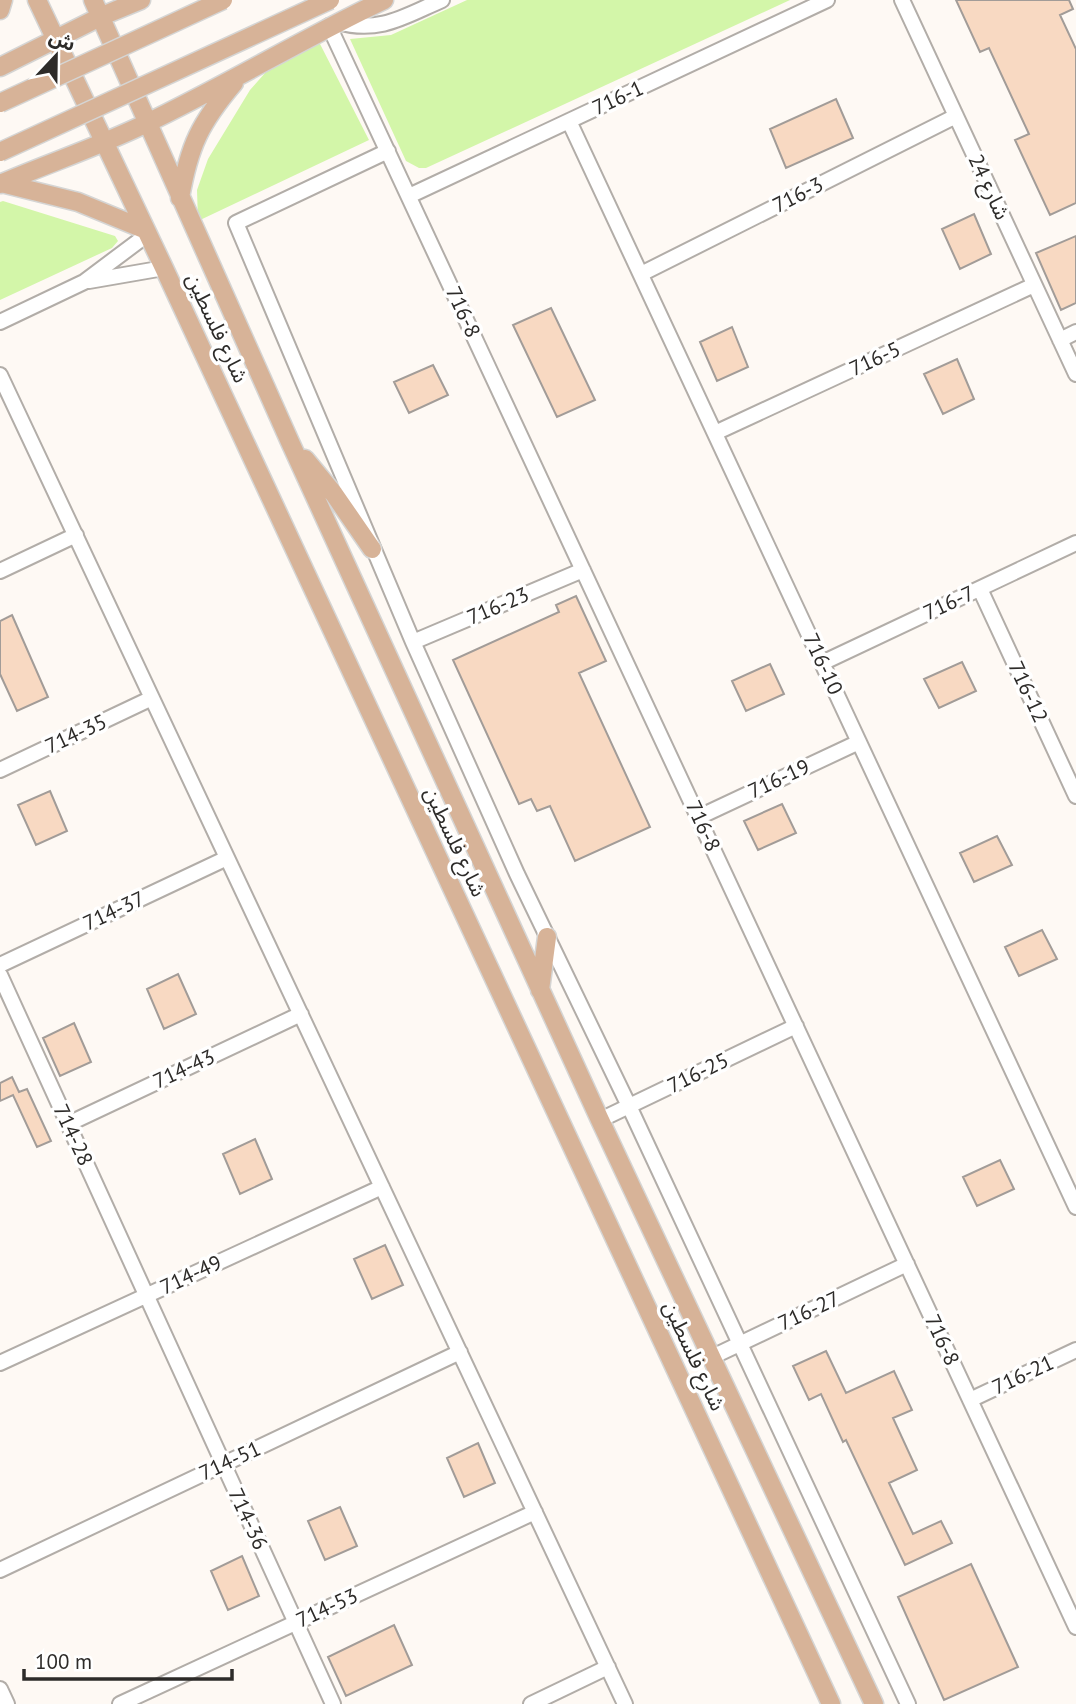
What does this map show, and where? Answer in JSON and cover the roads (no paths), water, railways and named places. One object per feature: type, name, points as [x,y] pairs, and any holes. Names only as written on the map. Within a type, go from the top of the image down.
[{"type":"main road","points":[[0,10],[3,0]]},
{"type":"main road","name":"شارع فلسطين","points":[[37,0],[828,1699]]},
{"type":"main road","name":"شارع فلسطين","points":[[93,0],[290,442],[540,990],[874,1704]]},
{"type":"main road","points":[[0,67],[102,16],[141,0]]},
{"type":"main road","points":[[0,103],[223,0]]},
{"type":"main road","points":[[0,152],[330,0]]},
{"type":"main road","points":[[0,184],[147,123],[384,0]]},
{"type":"main road","points":[[180,198],[191,146],[212,109],[239,76]]},
{"type":"main road","points":[[0,184],[78,202],[147,232]]},
{"type":"main road","points":[[290,442],[334,494],[372,548]]},
{"type":"main road","points":[[540,990],[547,937]]},
{"type":"street","points":[[334,24],[361,27],[386,25],[442,0]]},
{"type":"street","name":"716-1","points":[[409,196],[827,0]]},
{"type":"street","name":"شارع 24","points":[[902,0],[1076,374]]},
{"type":"street","name":"716-8","points":[[334,24],[388,151],[1076,1626]]},
{"type":"street","name":"716-3","points":[[641,275],[956,116]]},
{"type":"street","name":"716-10","points":[[569,121],[1076,1207]]},
{"type":"street","points":[[388,151],[236,223],[413,642],[547,937],[629,1106],[908,1704]]},
{"type":"street","points":[[0,322],[84,282],[147,232]]},
{"type":"street","points":[[84,282],[164,268]]},
{"type":"street","name":"716-5","points":[[715,433],[1034,285]]},
{"type":"street","points":[[1060,340],[1076,332]]},
{"type":"street","points":[[0,375],[625,1704]]},
{"type":"street","points":[[0,571],[76,536]]},
{"type":"street","name":"716-7","points":[[822,663],[1076,543]]},
{"type":"street","name":"716-23","points":[[413,642],[583,569]]},
{"type":"street","name":"716-12","points":[[980,589],[1076,796]]},
{"type":"street","name":"714-35","points":[[0,769],[152,698]]},
{"type":"street","name":"716-19","points":[[699,817],[859,742]]},
{"type":"street","name":"714-37","points":[[0,965],[227,858]]},
{"type":"street","name":"714-28","points":[[0,975],[146,1296]]},
{"type":"street","name":"714-43","points":[[68,1124],[301,1014]]},
{"type":"street","name":"716-25","points":[[600,1120],[796,1026]]},
{"type":"street","name":"714-49","points":[[1,1360],[382,1187]]},
{"type":"street","name":"716-27","points":[[710,1358],[907,1264]]},
{"type":"street","name":"714-36","points":[[146,1296],[333,1704]]},
{"type":"street","name":"716-21","points":[[970,1400],[1076,1350]]},
{"type":"street","name":"714-51","points":[[0,1570],[460,1352]]},
{"type":"street","name":"714-53","points":[[120,1704],[535,1512]]},
{"type":"street","points":[[531,1704],[608,1667]]},
{"type":"street","points":[[0,1689],[7,1704]]}]
